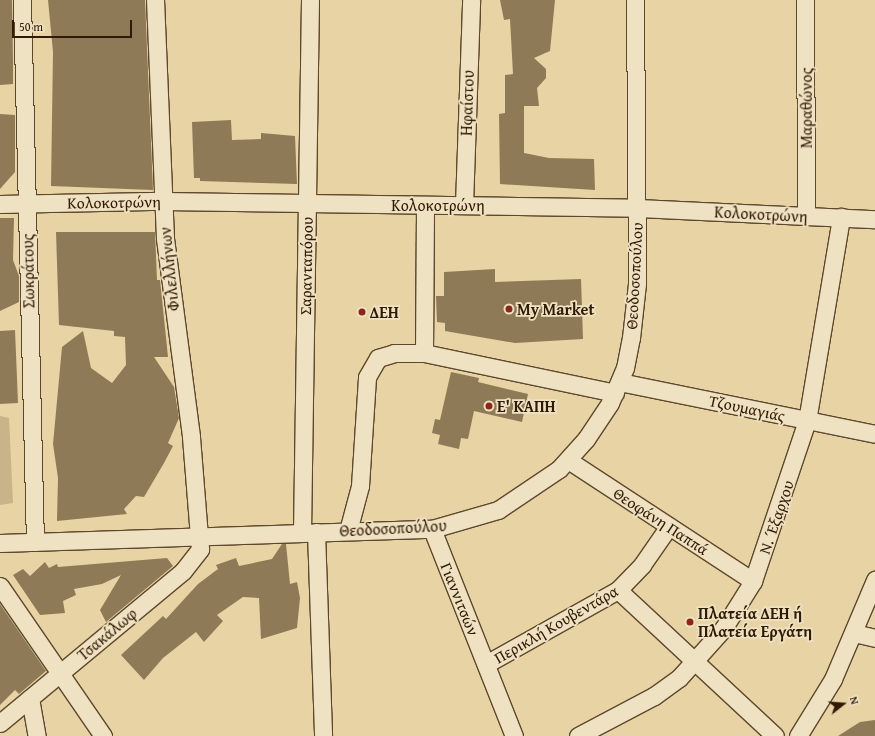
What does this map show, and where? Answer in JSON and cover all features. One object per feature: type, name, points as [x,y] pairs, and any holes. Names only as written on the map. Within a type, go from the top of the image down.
[{"type":"street","name":"Σωκράτους","points":[[22,0],[35,542]]},
{"type":"street","name":"Φιλελλήνων","points":[[155,0],[167,264],[191,436],[201,537]]},
{"type":"street","name":"Σαρανταπόρου","points":[[310,0],[307,204],[309,532],[323,736]]},
{"type":"street","name":"Ηφαίστου","points":[[464,205],[471,0]]},
{"type":"street","name":"Θεοδοσοπούλου","points":[[0,543],[432,529],[498,510],[539,485],[568,460],[617,388],[635,303],[638,208],[635,0]]},
{"type":"street","name":"Μαραθώνος","points":[[805,0],[806,216]]},
{"type":"street","name":"Κολοκοτρώνη","points":[[0,204],[163,201],[464,205],[638,208],[841,218],[875,218]]},
{"type":"street","points":[[424,353],[425,205]]},
{"type":"street","name":"Ν. Έξαρχου","points":[[578,736],[654,696],[694,664],[733,615],[753,581],[807,421],[841,218]]},
{"type":"street","name":"Τζουμαγιάς","points":[[348,531],[360,486],[369,369],[385,355],[424,353],[875,434]]},
{"type":"street","name":"Θεοφάνη Παππά","points":[[568,460],[753,581]]},
{"type":"street","name":"Περικλή Κουβεντάρα","points":[[486,664],[618,590],[642,565],[669,526]]},
{"type":"street","name":"Γιαννιτσών","points":[[432,529],[514,736]]},
{"type":"street","name":"Τσακάλωφ","points":[[0,723],[193,562],[201,537]]},
{"type":"street","points":[[798,736],[821,703],[854,633],[875,580]]},
{"type":"street","points":[[0,586],[104,736]]},
{"type":"street","points":[[618,590],[694,664],[775,736]]},
{"type":"street","points":[[854,633],[875,638]]},
{"type":"street","points":[[30,698],[37,736]]},
{"type":"shaded area","points":[[0,416],[9,418],[13,503],[0,505]]},
{"type":"building","points":[[0,0],[12,0],[13,84],[0,85]]},
{"type":"building","points":[[48,0],[145,0],[153,190],[51,186],[53,52]]},
{"type":"building","points":[[500,0],[555,0],[550,51],[534,58],[546,69],[546,78],[537,88],[539,106],[524,106],[524,153],[549,158],[594,159],[595,190],[500,184],[499,114],[505,113],[505,75],[513,74],[510,19],[504,20]]},
{"type":"building","points":[[0,114],[15,115],[15,172],[0,189]]},
{"type":"building","points":[[231,120],[232,140],[261,139],[261,133],[295,136],[297,184],[200,181],[200,178],[194,178],[192,122]]},
{"type":"building","points":[[0,218],[14,218],[13,260],[19,276],[19,302],[0,311]]},
{"type":"building","points":[[56,232],[155,232],[157,280],[160,280],[168,357],[154,357],[174,387],[179,418],[168,443],[173,446],[164,463],[144,497],[136,496],[124,509],[127,514],[57,521],[58,478],[53,444],[62,347],[83,331],[91,368],[112,383],[126,365],[125,337],[114,336],[114,331],[59,325]]},
{"type":"building","name":"My Market","points":[[495,269],[495,282],[581,279],[583,339],[515,343],[445,331],[445,323],[437,322],[436,296],[444,296],[444,272]]},
{"type":"building","points":[[15,330],[18,403],[0,404],[0,331]]},
{"type":"building","name":"Ε' ΚΑΠΗ","points":[[451,372],[479,378],[478,382],[528,394],[522,422],[474,411],[468,439],[461,438],[459,449],[438,444],[440,435],[432,433],[435,419],[440,420]]},
{"type":"building","points":[[282,544],[286,544],[290,584],[297,582],[300,598],[297,628],[261,639],[259,598],[243,597],[217,615],[223,621],[204,642],[196,632],[163,658],[144,680],[121,655],[163,616],[166,619],[198,584],[218,569],[216,565],[236,558],[239,566],[272,559]]},
{"type":"building","points":[[167,558],[173,566],[106,622],[100,610],[121,575],[102,584],[74,589],[76,595],[63,601],[65,613],[40,615],[13,575],[23,569],[30,576],[45,562],[49,568],[57,564],[58,567]]},
{"type":"building","points":[[0,604],[46,671],[19,694],[15,690],[0,705]]},
{"type":"building","points":[[875,720],[875,736],[838,736],[860,722]]},
{"type":"place","name":"My Market","points":[[509,309]]},
{"type":"place","name":"ΔΕΗ","points":[[362,312]]},
{"type":"place","name":"Ε' ΚΑΠΗ","points":[[489,406]]},
{"type":"place","name":"Πλατεία ΔΕΗ ή Πλατεία Εργάτη","points":[[690,622]]}]
